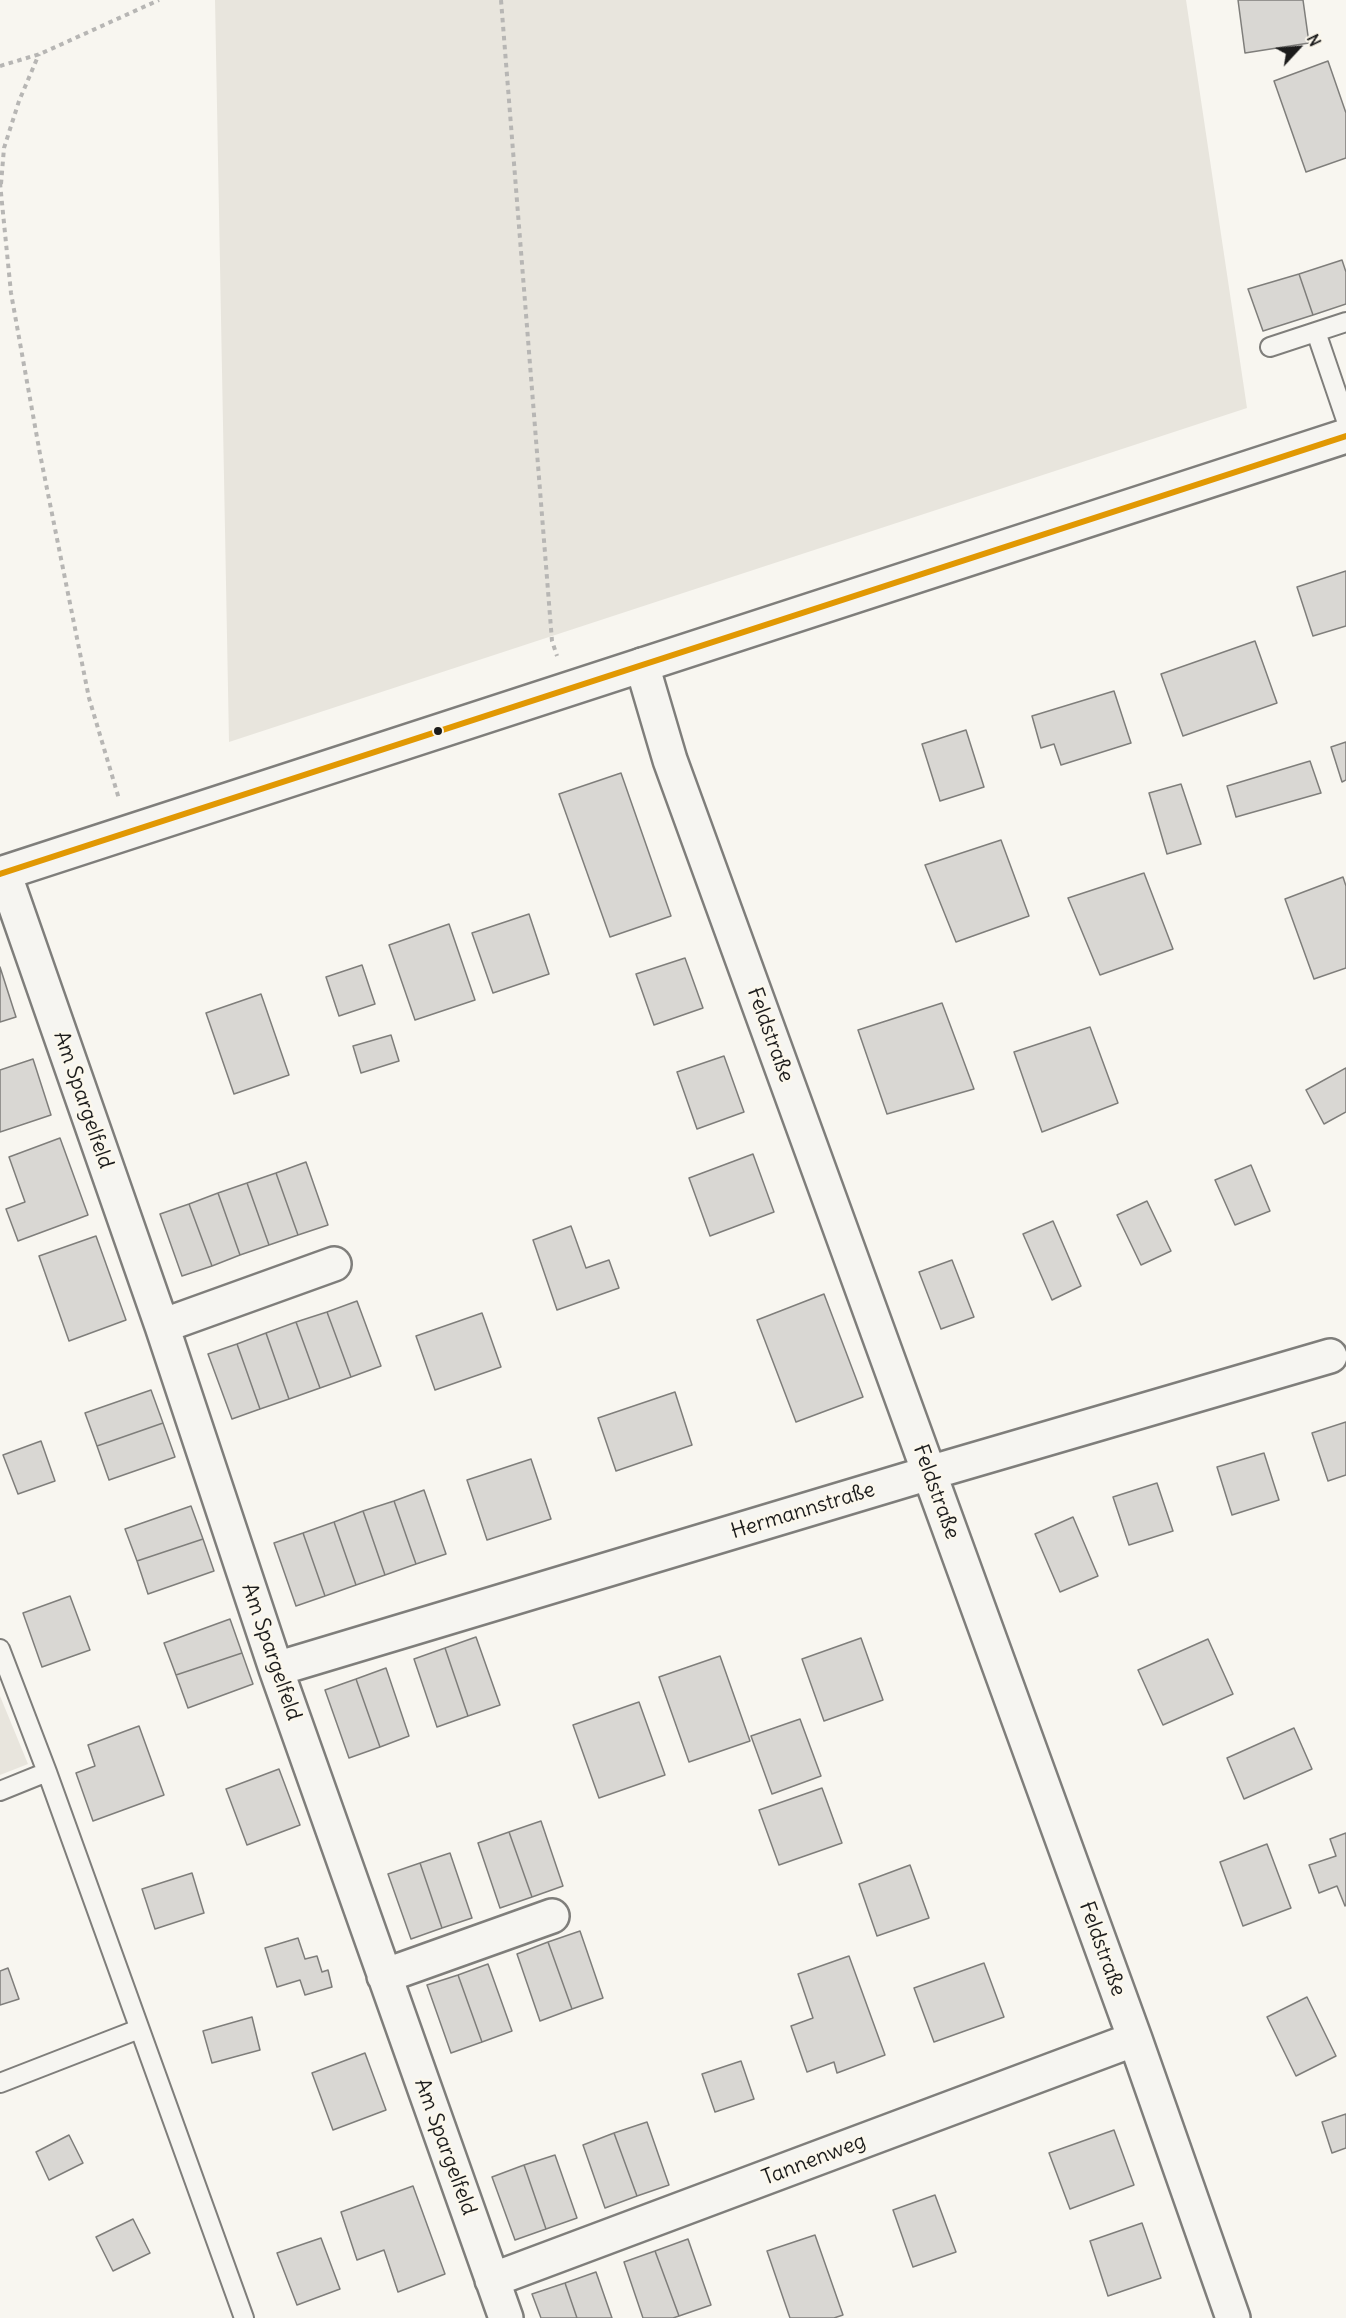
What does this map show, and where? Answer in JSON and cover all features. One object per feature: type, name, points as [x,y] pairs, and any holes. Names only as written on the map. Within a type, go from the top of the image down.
[{"type":"street","points":[[2,873],[568,687],[1346,436]]},
{"type":"street","name":"Feldstraße","points":[[642,665],[670,760],[1135,2039],[1233,2318]]},
{"type":"street","name":"Am Spargelfeld","points":[[2,873],[162,1326],[276,1669],[506,2318]]},
{"type":"street","points":[[162,1326],[334,1264]]},
{"type":"street","name":"Hermannstraße","points":[[276,1669],[929,1473],[1330,1356]]},
{"type":"street","points":[[384,1976],[552,1916]]},
{"type":"street","name":"Tannenweg","points":[[492,2280],[1135,2039]]},
{"type":"lane","points":[[1270,347],[1346,322]]},
{"type":"lane","points":[[1316,332],[1346,420]]},
{"type":"lane","points":[[0,1649],[47,1772],[244,2318]]},
{"type":"lane","points":[[0,1791],[47,1772]]},
{"type":"lane","points":[[0,2084],[139,2029]]},
{"type":"path","points":[[0,66],[40,54],[159,0]]},
{"type":"path","points":[[501,0],[552,641],[568,687]]},
{"type":"path","points":[[40,54],[19,101],[4,148],[0,184],[11,293],[40,454],[89,698],[129,831]]},
{"type":"shaded area","points":[[215,0],[1186,0],[1247,408],[229,742]]},
{"type":"shaded area","points":[[0,1696],[28,1764],[0,1775]]},
{"type":"building","points":[[1238,0],[1303,0],[1309,43],[1245,53]]},
{"type":"building","points":[[1328,61],[1346,113],[1346,158],[1306,172],[1274,81]]},
{"type":"building","points":[[1342,260],[1346,272],[1346,304],[1313,315],[1299,274]]},
{"type":"building","points":[[1299,274],[1313,315],[1263,331],[1248,289]]},
{"type":"building","points":[[1346,571],[1346,626],[1313,636],[1297,587]]},
{"type":"building","points":[[1255,641],[1277,703],[1183,736],[1161,674]]},
{"type":"building","points":[[1114,691],[1131,743],[1061,765],[1054,744],[1041,748],[1032,716]]},
{"type":"building","points":[[966,730],[984,787],[940,801],[922,744]]},
{"type":"building","points":[[1346,742],[1346,780],[1342,782],[1331,747]]},
{"type":"building","points":[[1310,761],[1321,793],[1236,817],[1227,786]]},
{"type":"building","points":[[621,773],[671,916],[610,937],[559,794]]},
{"type":"building","points":[[1181,784],[1201,844],[1167,854],[1149,793]]},
{"type":"building","points":[[1001,840],[1029,916],[956,942],[925,865]]},
{"type":"building","points":[[1144,873],[1173,949],[1100,975],[1068,898]]},
{"type":"building","points":[[1343,877],[1346,886],[1346,968],[1314,979],[1285,899]]},
{"type":"building","points":[[529,914],[549,974],[493,993],[472,933]]},
{"type":"building","points":[[449,924],[475,1000],[415,1020],[389,945]]},
{"type":"building","points":[[685,958],[703,1008],[654,1025],[636,974]]},
{"type":"building","points":[[362,965],[375,1004],[339,1016],[326,977]]},
{"type":"building","points":[[0,967],[16,1017],[0,1022]]},
{"type":"building","points":[[261,994],[289,1075],[234,1094],[206,1013]]},
{"type":"building","points":[[942,1003],[974,1089],[887,1114],[858,1030]]},
{"type":"building","points":[[1090,1027],[1118,1103],[1042,1132],[1014,1052]]},
{"type":"building","points":[[391,1035],[399,1061],[361,1073],[353,1046]]},
{"type":"building","points":[[724,1056],[744,1112],[697,1129],[677,1072]]},
{"type":"building","points":[[33,1059],[51,1115],[0,1132],[0,1070]]},
{"type":"building","points":[[1346,1068],[1346,1112],[1324,1124],[1306,1090]]},
{"type":"building","points":[[60,1138],[88,1215],[18,1241],[6,1209],[25,1202],[9,1157]]},
{"type":"building","points":[[753,1154],[774,1212],[710,1236],[689,1178]]},
{"type":"building","points":[[306,1162],[328,1225],[298,1235],[276,1173]]},
{"type":"building","points":[[1251,1165],[1270,1211],[1235,1225],[1215,1180]]},
{"type":"building","points":[[276,1173],[298,1235],[269,1245],[247,1183]]},
{"type":"building","points":[[247,1183],[269,1245],[240,1255],[218,1193]]},
{"type":"building","points":[[218,1193],[240,1255],[212,1266],[189,1204]]},
{"type":"building","points":[[1147,1201],[1171,1251],[1141,1265],[1117,1215]]},
{"type":"building","points":[[189,1204],[212,1266],[182,1276],[160,1214]]},
{"type":"building","points":[[1053,1221],[1081,1286],[1052,1300],[1023,1234]]},
{"type":"building","points":[[571,1226],[586,1268],[609,1260],[619,1288],[557,1310],[533,1240]]},
{"type":"building","points":[[96,1236],[126,1320],[69,1341],[39,1256]]},
{"type":"building","points":[[952,1260],[974,1317],[941,1329],[919,1272]]},
{"type":"building","points":[[824,1294],[863,1397],[796,1422],[757,1320]]},
{"type":"building","points":[[357,1301],[381,1366],[351,1377],[327,1312]]},
{"type":"building","points":[[327,1312],[351,1377],[320,1388],[296,1322]]},
{"type":"building","points":[[482,1313],[501,1367],[435,1390],[416,1336]]},
{"type":"building","points":[[296,1322],[320,1388],[289,1399],[266,1333]]},
{"type":"building","points":[[266,1333],[289,1399],[260,1409],[237,1344]]},
{"type":"building","points":[[237,1344],[260,1409],[232,1419],[208,1354]]},
{"type":"building","points":[[151,1390],[163,1423],[97,1446],[85,1413]]},
{"type":"building","points":[[675,1392],[692,1445],[616,1471],[598,1418]]},
{"type":"building","points":[[1346,1422],[1346,1475],[1328,1481],[1312,1433]]},
{"type":"building","points":[[163,1423],[175,1457],[109,1480],[97,1446]]},
{"type":"building","points":[[41,1441],[55,1481],[18,1494],[3,1455]]},
{"type":"building","points":[[1264,1453],[1279,1500],[1232,1515],[1217,1467]]},
{"type":"building","points":[[531,1459],[551,1519],[487,1540],[467,1480]]},
{"type":"building","points":[[1157,1483],[1173,1531],[1129,1545],[1113,1497]]},
{"type":"building","points":[[424,1490],[446,1554],[416,1564],[394,1501]]},
{"type":"building","points":[[394,1501],[416,1564],[385,1575],[363,1511]]},
{"type":"building","points":[[191,1506],[203,1539],[137,1561],[125,1529]]},
{"type":"building","points":[[363,1511],[385,1575],[356,1585],[334,1522]]},
{"type":"building","points":[[1073,1517],[1098,1576],[1060,1592],[1035,1534]]},
{"type":"building","points":[[334,1522],[356,1585],[325,1596],[303,1533]]},
{"type":"building","points":[[303,1533],[325,1596],[296,1606],[274,1543]]},
{"type":"building","points":[[203,1539],[214,1571],[148,1594],[137,1561]]},
{"type":"building","points":[[70,1596],[90,1650],[42,1667],[23,1613]]},
{"type":"building","points":[[230,1619],[242,1653],[176,1675],[164,1643]]},
{"type":"building","points":[[476,1637],[500,1705],[468,1716],[445,1648]]},
{"type":"building","points":[[861,1638],[883,1700],[824,1721],[802,1659]]},
{"type":"building","points":[[1208,1639],[1233,1694],[1163,1725],[1138,1670]]},
{"type":"building","points":[[445,1648],[468,1716],[437,1727],[414,1659]]},
{"type":"building","points":[[242,1653],[253,1684],[188,1708],[176,1675]]},
{"type":"building","points":[[720,1656],[750,1741],[689,1762],[659,1677]]},
{"type":"building","points":[[386,1668],[409,1736],[380,1747],[356,1679]]},
{"type":"building","points":[[356,1679],[380,1747],[349,1758],[325,1690]]},
{"type":"building","points":[[639,1702],[665,1775],[599,1798],[573,1725]]},
{"type":"building","points":[[800,1719],[821,1776],[772,1794],[751,1736]]},
{"type":"building","points":[[139,1726],[164,1795],[93,1821],[76,1773],[95,1766],[88,1745]]},
{"type":"building","points":[[1294,1728],[1312,1769],[1244,1799],[1227,1758]]},
{"type":"building","points":[[279,1769],[300,1825],[247,1845],[226,1789]]},
{"type":"building","points":[[822,1788],[842,1843],[779,1865],[759,1810]]},
{"type":"building","points":[[541,1821],[563,1886],[532,1897],[509,1832]]},
{"type":"building","points":[[509,1832],[532,1897],[500,1908],[478,1843]]},
{"type":"building","points":[[1346,1833],[1345,1906],[1337,1886],[1319,1893],[1309,1865],[1336,1856],[1330,1839]]},
{"type":"building","points":[[1267,1844],[1291,1908],[1243,1926],[1220,1862]]},
{"type":"building","points":[[450,1853],[472,1918],[442,1928],[420,1863]]},
{"type":"building","points":[[420,1863],[442,1928],[411,1939],[388,1874]]},
{"type":"building","points":[[910,1865],[929,1918],[877,1936],[859,1884]]},
{"type":"building","points":[[192,1873],[204,1913],[155,1929],[142,1889]]},
{"type":"building","points":[[580,1931],[603,1998],[572,2009],[548,1942]]},
{"type":"building","points":[[298,1938],[305,1959],[317,1956],[322,1972],[328,1970],[332,1987],[305,1995],[300,1980],[277,1987],[265,1948]]},
{"type":"building","points":[[548,1942],[572,2009],[540,2021],[517,1954]]},
{"type":"building","points":[[849,1956],[885,2055],[837,2073],[834,2062],[807,2072],[791,2026],[813,2018],[798,1974]]},
{"type":"building","points":[[984,1963],[1004,2017],[934,2042],[914,1988]]},
{"type":"building","points":[[488,1964],[512,2031],[482,2042],[458,1975]]},
{"type":"building","points":[[8,1968],[19,1999],[0,2005],[0,1971]]},
{"type":"building","points":[[458,1975],[482,2042],[451,2053],[427,1985]]},
{"type":"building","points":[[1307,1997],[1336,2056],[1296,2076],[1267,2017]]},
{"type":"building","points":[[252,2017],[260,2050],[212,2063],[203,2031]]},
{"type":"building","points":[[365,2053],[386,2110],[333,2130],[312,2073]]},
{"type":"building","points":[[741,2061],[754,2099],[715,2112],[702,2074]]},
{"type":"building","points":[[1346,2114],[1346,2148],[1332,2153],[1322,2122]]},
{"type":"building","points":[[647,2122],[669,2185],[637,2196],[614,2133]]},
{"type":"building","points":[[1114,2130],[1134,2185],[1070,2209],[1049,2153]]},
{"type":"building","points":[[614,2133],[637,2196],[605,2208],[583,2145]]},
{"type":"building","points":[[69,2135],[83,2163],[49,2180],[36,2152]]},
{"type":"building","points":[[555,2155],[577,2218],[546,2229],[524,2165]]},
{"type":"building","points":[[524,2165],[546,2229],[515,2240],[492,2177]]},
{"type":"building","points":[[413,2186],[445,2274],[398,2292],[384,2250],[357,2260],[341,2212]]},
{"type":"building","points":[[935,2195],[956,2252],[913,2267],[893,2210]]},
{"type":"building","points":[[133,2219],[150,2253],[113,2271],[96,2237]]},
{"type":"building","points":[[1142,2223],[1161,2278],[1108,2296],[1090,2241]]},
{"type":"building","points":[[815,2235],[843,2315],[834,2318],[790,2318],[767,2251]]},
{"type":"building","points":[[321,2238],[340,2289],[297,2305],[277,2253]]},
{"type":"building","points":[[688,2239],[711,2305],[679,2316],[655,2251]]},
{"type":"building","points":[[655,2251],[679,2316],[673,2318],[643,2318],[624,2262]]},
{"type":"building","points":[[596,2272],[612,2318],[577,2318],[565,2283]]},
{"type":"building","points":[[565,2283],[577,2318],[541,2318],[532,2294]]},
{"type":"transit line","points":[[0,874],[1346,436]]}]
